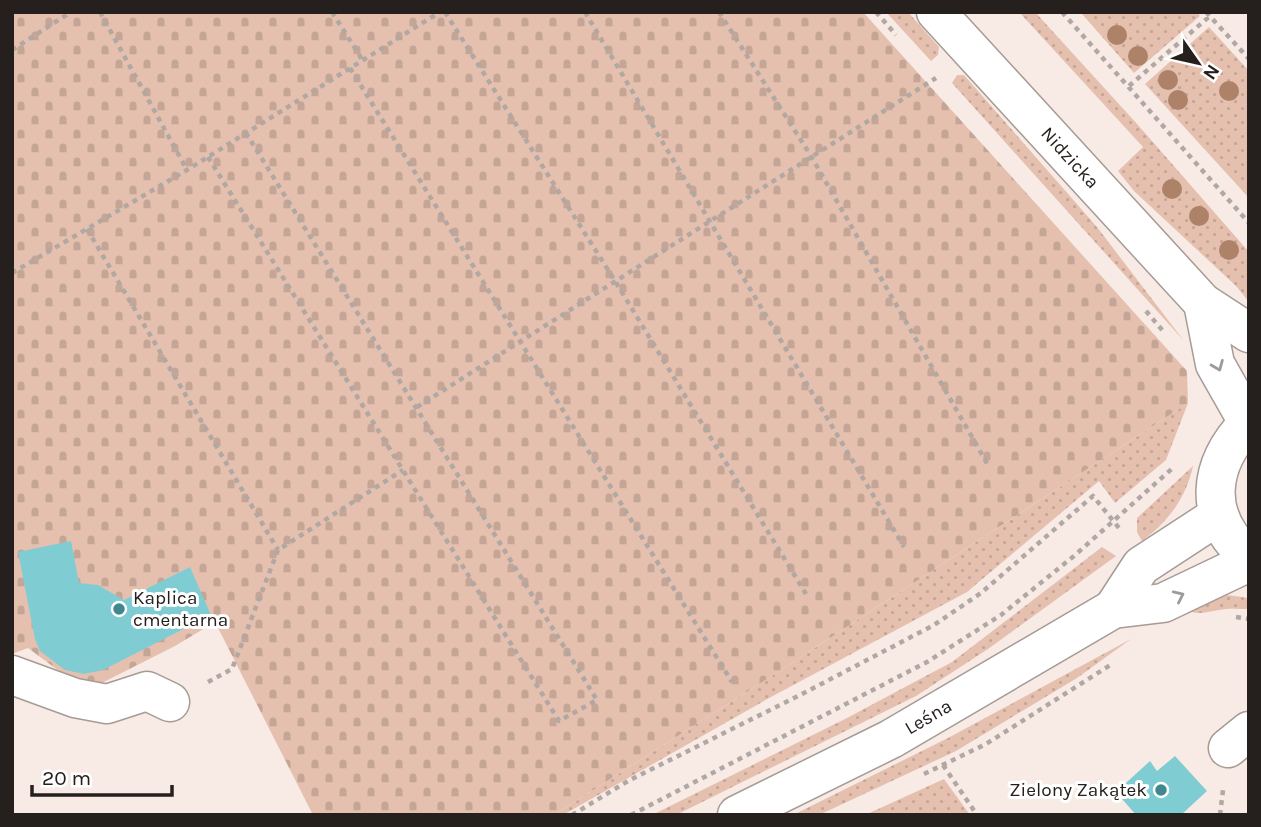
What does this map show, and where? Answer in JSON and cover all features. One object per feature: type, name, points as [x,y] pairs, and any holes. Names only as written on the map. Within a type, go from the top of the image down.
[{"type":"street","name":"Nidzicka","points":[[936,12],[1203,303],[1249,333]]},
{"type":"street","points":[[1113,609],[1163,603],[1249,559],[1227,532],[1219,515],[1215,489],[1219,464],[1231,441],[1249,422],[1215,364],[1203,303]]},
{"type":"street","points":[[1113,609],[1141,566],[1219,515]]},
{"type":"street","name":"Leśna","points":[[737,815],[891,739],[1113,609]]},
{"type":"street","points":[[12,675],[75,698],[107,704],[147,691],[170,702]]},
{"type":"path","points":[[12,50],[71,12]]},
{"type":"path","points":[[100,12],[187,170]]},
{"type":"path","points":[[332,12],[363,61]]},
{"type":"path","points":[[12,273],[187,170],[443,12],[615,281],[806,594]]},
{"type":"path","points":[[585,12],[904,547]]},
{"type":"path","points":[[719,12],[811,156],[988,465]]},
{"type":"path","points":[[1063,13],[1249,223]]},
{"type":"path","points":[[1129,86],[1208,14],[1249,59]]},
{"type":"path","points":[[350,68],[732,682]]},
{"type":"path","points":[[417,407],[936,78]]},
{"type":"path","points":[[208,157],[559,721],[597,700],[246,133]]},
{"type":"path","points":[[87,229],[278,550]]},
{"type":"path","points":[[631,815],[927,662],[1001,615],[1177,464]]},
{"type":"path","points":[[170,702],[232,669],[278,550],[403,470]]},
{"type":"path","points":[[572,815],[628,781],[934,625],[981,593],[1093,496],[1114,520]]},
{"type":"path","points":[[1234,617],[1249,619]]},
{"type":"path","points":[[919,776],[986,744],[1119,659]]},
{"type":"path","points":[[943,765],[977,815]]},
{"type":"green space","points":[[12,12],[863,12],[1187,371],[1188,403],[792,663],[554,815],[313,815],[215,622],[175,646],[86,691],[28,648],[12,654]]},
{"type":"green space","points":[[886,12],[908,12],[939,47],[938,55],[931,61]]},
{"type":"green space","points":[[1019,12],[1035,12],[1249,252],[1249,302],[1236,286],[1134,191],[1118,171],[1143,147]]},
{"type":"green space","points":[[1197,12],[1200,16],[1134,73],[1082,14]]},
{"type":"green space","points":[[1209,27],[1249,71],[1249,198],[1145,84]]},
{"type":"green space","points":[[957,75],[964,75],[1097,227],[1184,341],[952,83]]},
{"type":"green space","points":[[1188,403],[1166,460],[1115,503],[1099,481],[967,592],[771,697],[563,815],[554,815],[792,663]]},
{"type":"green space","points":[[1193,466],[1186,489],[1175,508],[1160,526],[1142,541],[1137,532],[1137,518]]},
{"type":"green space","points":[[1102,547],[1116,556],[988,649],[916,696],[676,815],[652,815],[845,719],[952,662]]},
{"type":"green space","points":[[1227,595],[1249,598],[1249,609],[1198,613],[1184,609],[1210,598]]},
{"type":"green space","points":[[1131,639],[1077,678],[956,751],[819,815],[793,815],[948,738]]},
{"type":"green space","points":[[944,779],[970,815],[865,815]]},
{"type":"building","name":"Kaplica cmentarna","points":[[71,541],[79,583],[98,585],[124,600],[190,567],[211,615],[103,670],[84,674],[65,670],[40,651],[35,639],[18,552]]},
{"type":"building","points":[[1175,756],[1207,791],[1181,815],[1136,815],[1116,792],[1150,761],[1157,771]]},
{"type":"place","name":"Kaplica cmentarna","points":[[119,609]]},
{"type":"place","name":"Zielony Zakątek","points":[[1161,790]]}]
